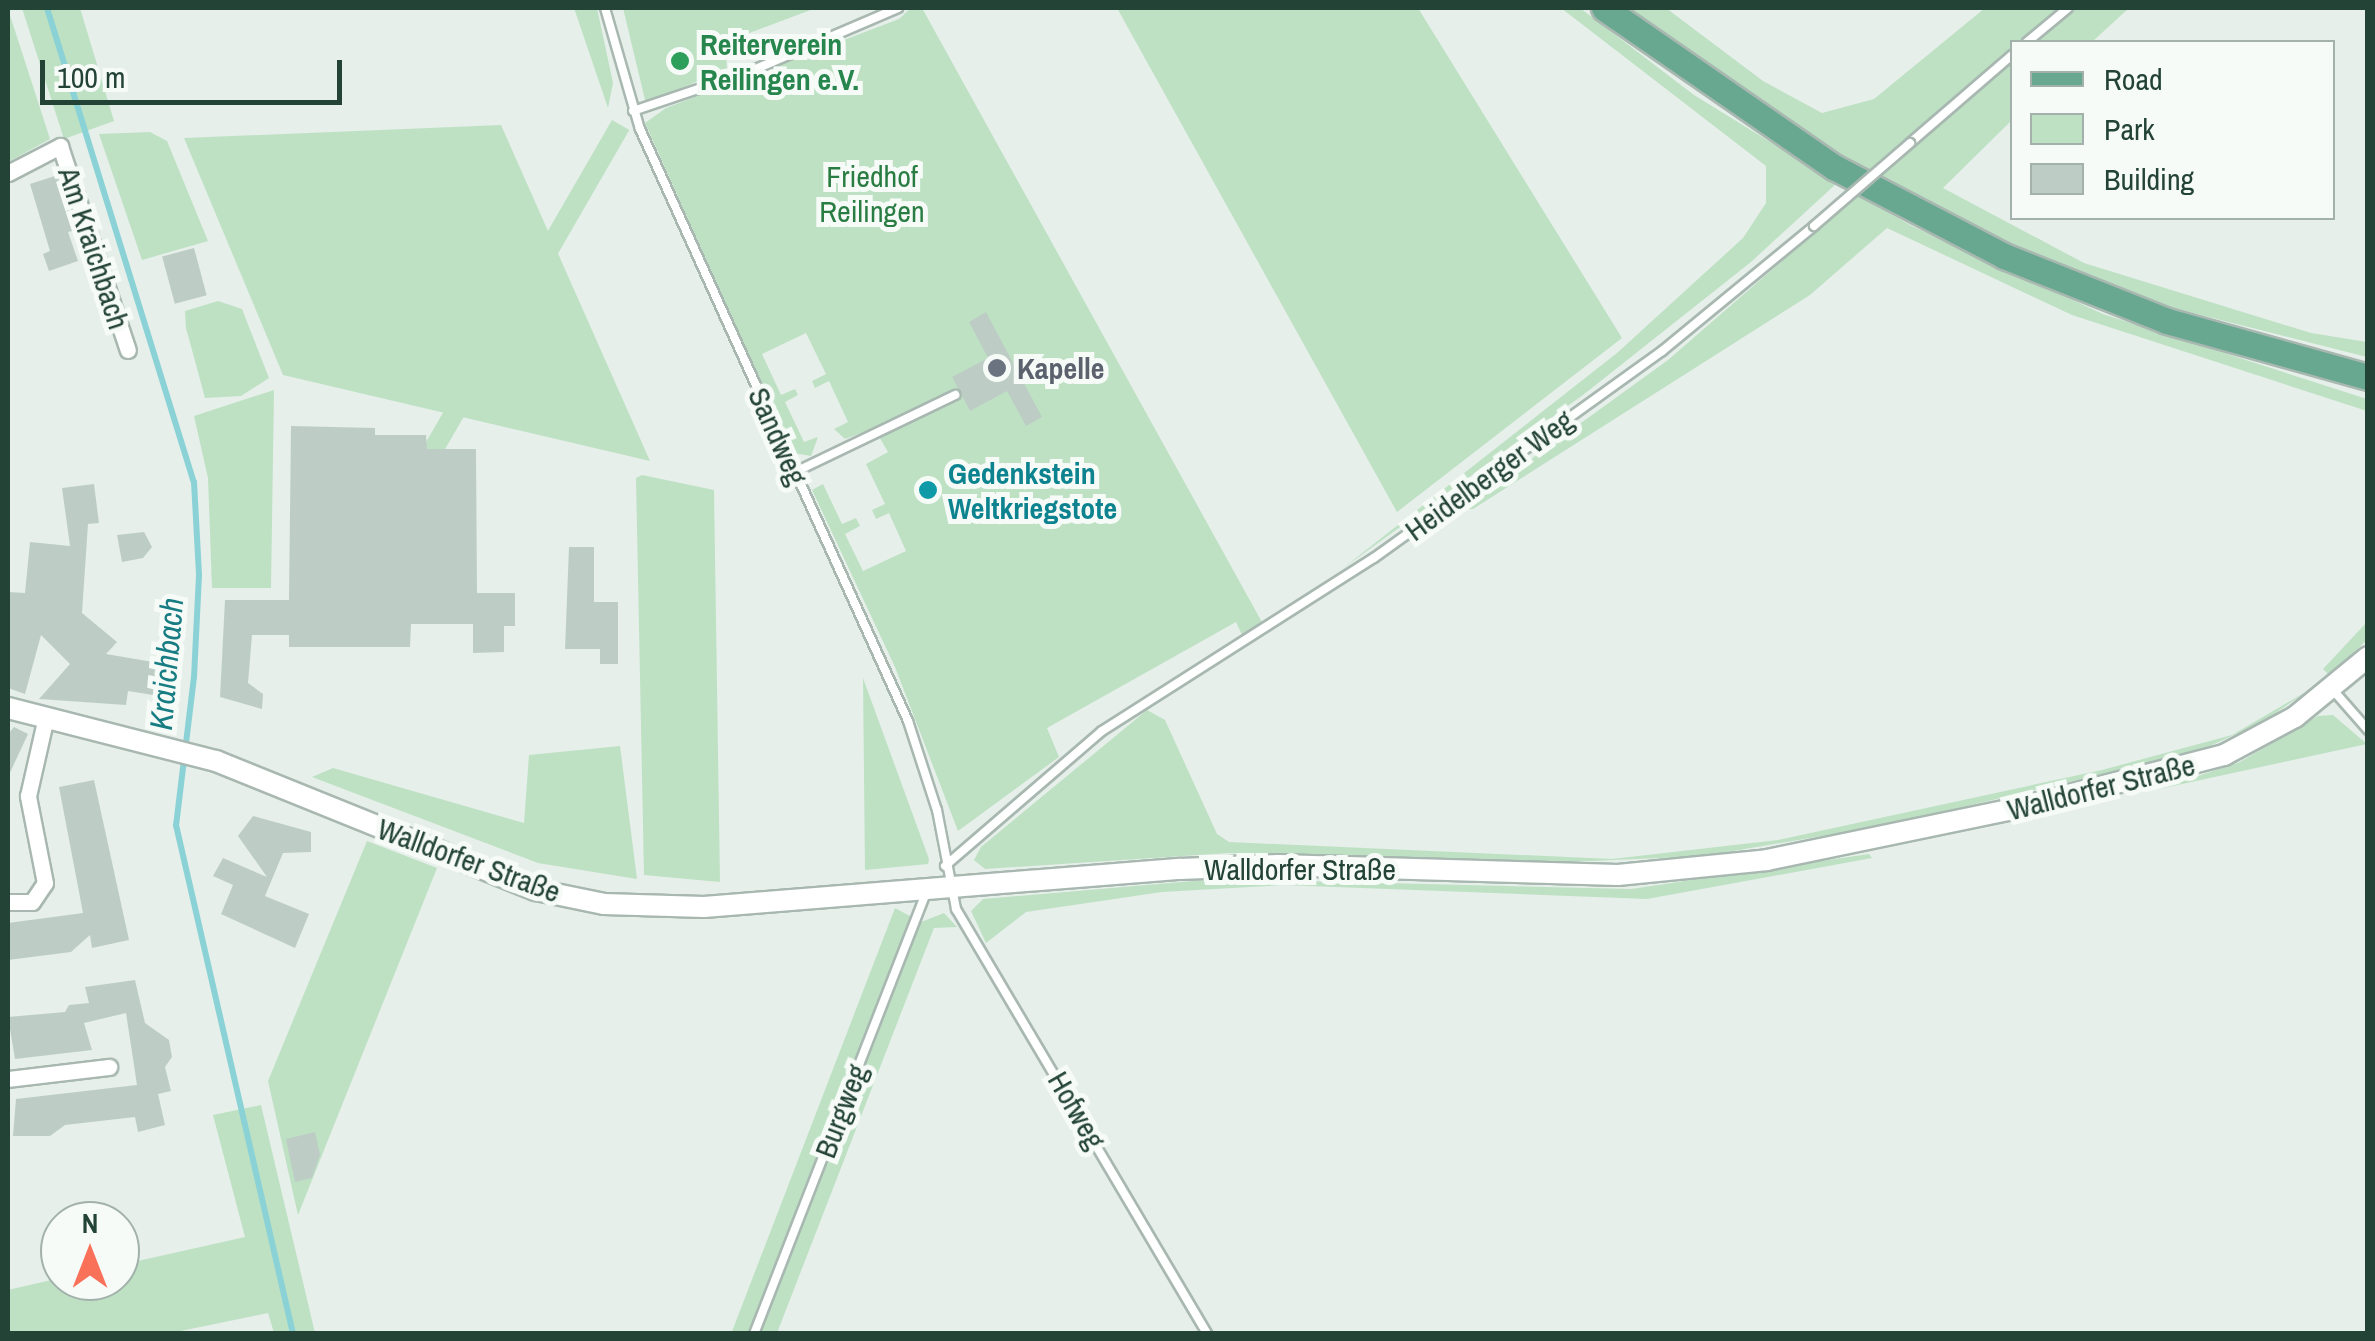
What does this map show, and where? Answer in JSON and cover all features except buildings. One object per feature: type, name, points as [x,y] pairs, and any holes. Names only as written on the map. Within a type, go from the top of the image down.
[{"type":"main road","points":[[1604,8],[1724,97],[1932,222],[2044,274],[2167,321],[2368,378]]},
{"type":"street","name":"Am Kraichbach","points":[[8,173],[60,146],[128,350]]},
{"type":"street","name":"Walldorfer Straße","points":[[8,708],[157,742],[216,760],[476,868],[604,904],[704,907],[940,880],[1278,865],[1618,875],[1767,860],[2183,768],[2238,748],[2333,690],[2368,657]]},
{"type":"street","points":[[8,902],[32,902],[45,883],[30,776],[46,717]]},
{"type":"street","points":[[8,1079],[109,1068]]},
{"type":"lane","name":"Sandweg","points":[[606,8],[633,111],[908,721],[937,810],[940,880]]},
{"type":"lane","points":[[633,111],[752,71],[898,8]]},
{"type":"lane","points":[[2030,40],[2068,8]]},
{"type":"lane","name":"Heidelberger Weg","points":[[940,880],[1102,731],[1374,558],[1662,351],[2010,57]]},
{"type":"lane","points":[[795,472],[955,395]]},
{"type":"lane","points":[[2333,690],[2368,730]]},
{"type":"lane","name":"Burgweg","points":[[754,1334],[940,880]]},
{"type":"lane","name":"Hofweg","points":[[940,880],[1207,1334]]},
{"type":"green space","points":[[22,8],[80,8],[114,121],[64,139]]},
{"type":"green space","points":[[574,8],[597,8],[613,83],[608,108]]},
{"type":"green space","name":"Reiterverein Reilingen e.V.","points":[[623,8],[816,8],[725,42],[727,68],[646,104]]},
{"type":"green space","name":"Friedhof Reilingen","points":[[911,8],[922,8],[1263,624],[1243,637],[1236,622],[1047,728],[1059,757],[958,831],[895,667],[812,490],[823,484],[842,524],[856,518],[860,526],[845,534],[863,571],[906,551],[889,513],[876,519],[872,510],[885,504],[866,464],[888,452],[874,428],[845,439],[834,429],[848,422],[829,381],[815,388],[812,381],[826,374],[806,333],[762,354],[781,395],[795,389],[798,395],[785,402],[804,442],[818,437],[811,456],[793,453],[645,123],[666,108],[899,19]]},
{"type":"green space","points":[[1117,8],[1418,8],[1622,338],[1397,512]]},
{"type":"green space","points":[[1561,8],[1580,8],[1694,95],[1837,183],[1751,262],[1583,395],[1342,569],[1617,353],[1743,238],[1766,203],[1766,166]]},
{"type":"green space","points":[[1623,8],[1666,8],[1763,81],[1822,113],[1874,99],[1985,8],[2129,8],[2094,40],[2010,40],[2010,122],[1943,188],[2084,263],[2311,333],[2367,342],[2367,357],[2149,302],[1983,233],[1791,126]]},
{"type":"green space","points":[[8,9],[50,139],[8,162]]},
{"type":"green space","points":[[612,120],[629,130],[425,483],[408,473]]},
{"type":"green space","points":[[501,125],[650,461],[283,375],[184,138]]},
{"type":"green space","points":[[150,132],[167,141],[208,241],[142,260],[99,134]]},
{"type":"green space","points":[[1858,195],[1912,226],[2103,314],[2367,399],[2367,411],[2072,315],[1887,228],[1810,295],[1473,509],[1462,509],[1668,360]]},
{"type":"green space","points":[[218,301],[242,309],[269,378],[241,396],[205,398],[185,311]]},
{"type":"green space","points":[[274,390],[271,588],[212,588],[208,478],[194,416]]},
{"type":"green space","points":[[642,475],[714,490],[720,882],[644,875],[636,478]]},
{"type":"green space","points":[[2367,622],[2367,640],[2329,675],[2323,669]]},
{"type":"green space","points":[[863,678],[929,859],[928,864],[865,870]]},
{"type":"green space","points":[[2314,687],[2262,722],[2197,752],[1886,825],[1704,856],[1522,864],[1229,853],[985,869],[974,860],[981,847],[1147,710],[1165,720],[1217,834],[1229,842],[1612,859],[1778,840],[2102,770],[2232,735]]},
{"type":"green space","points":[[2333,715],[2367,744],[2159,789],[2240,762],[2318,716]]},
{"type":"green space","points":[[620,746],[637,879],[538,863],[312,777],[333,768],[524,823],[529,755]]},
{"type":"green space","points":[[367,841],[437,868],[298,1215],[268,1081]]},
{"type":"green space","points":[[1869,854],[1872,858],[1647,899],[1283,885],[1162,892],[1026,912],[986,943],[971,911],[983,899],[1216,879],[1631,889]]},
{"type":"green space","points":[[895,908],[921,922],[944,913],[957,927],[934,928],[777,1333],[731,1334]]},
{"type":"green space","points":[[261,1105],[315,1333],[274,1333],[268,1313],[171,1333],[8,1333],[8,1290],[40,1283],[40,1301],[140,1301],[140,1261],[245,1237],[213,1115]]},
{"type":"waterway","name":"Kraichbach","points":[[47,8],[194,482],[199,575],[194,677],[176,825],[293,1334]]},
{"type":"place","name":"Reiterverein Reilingen e.V.","points":[[680,61]]},
{"type":"place","name":"Kapelle","points":[[997,368]]},
{"type":"place","name":"Gedenkstein Weltkriegstote","points":[[928,490]]}]
